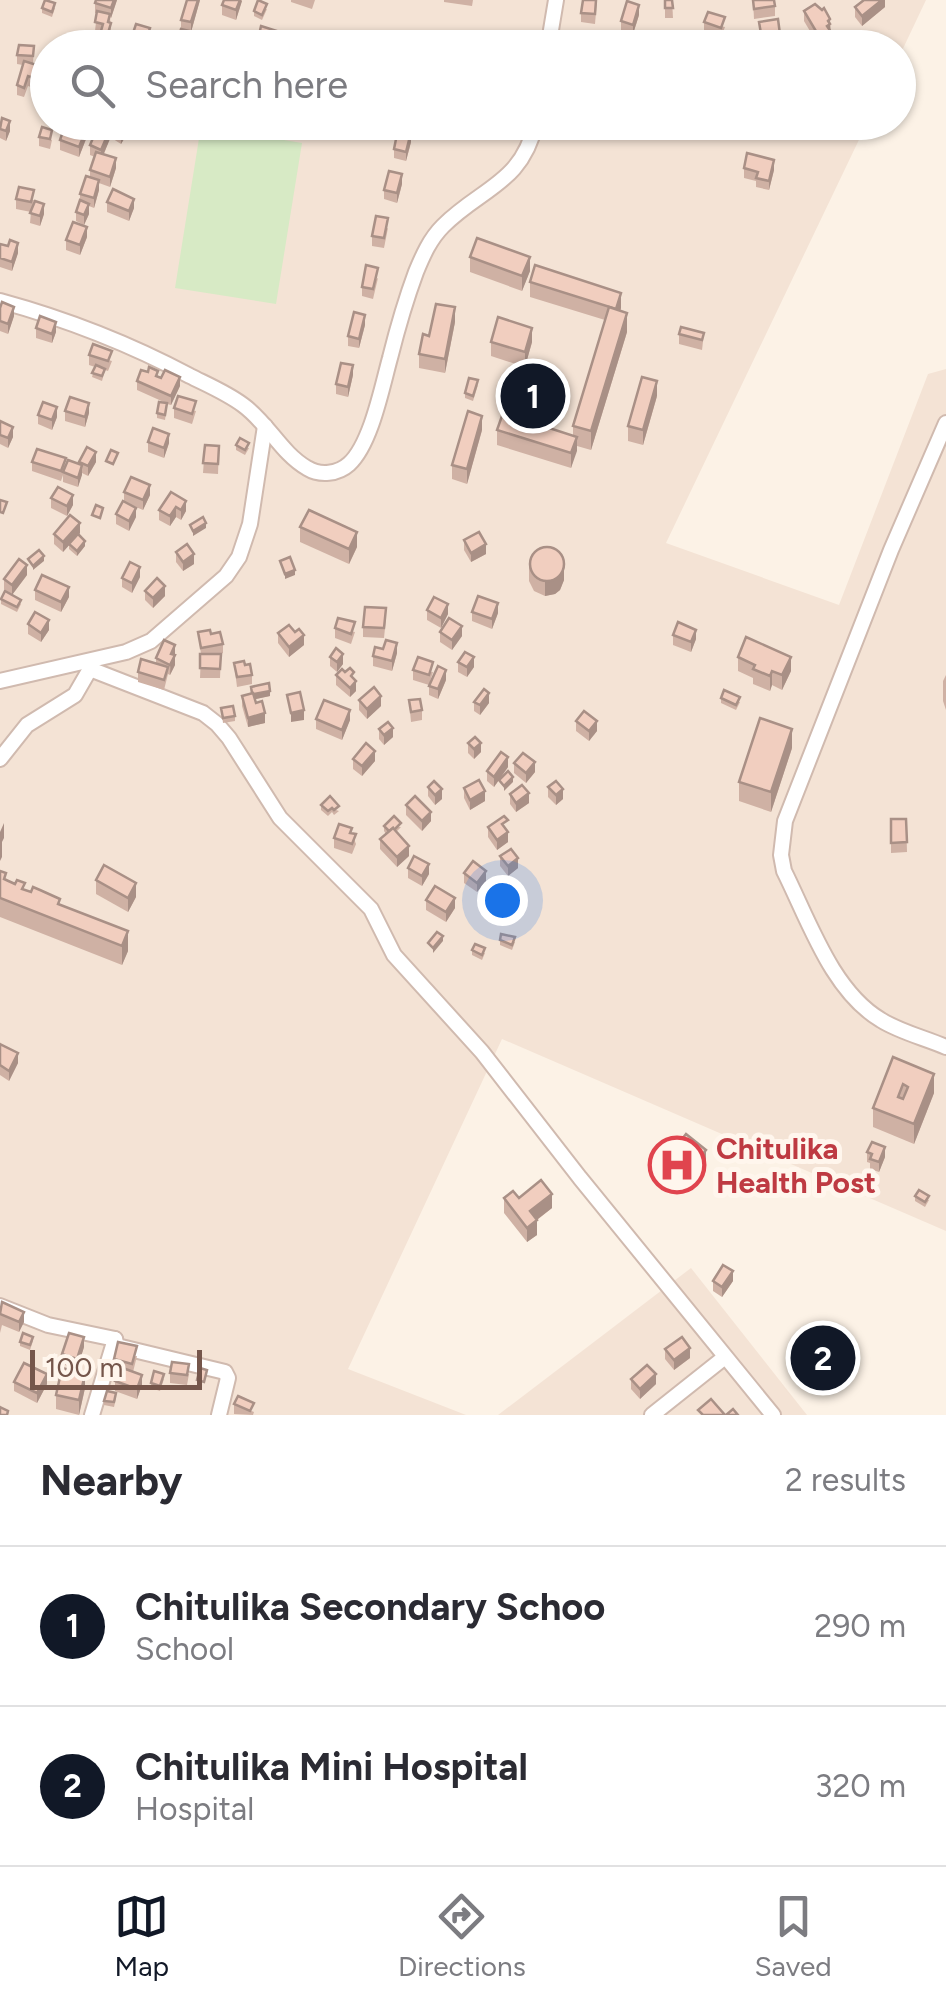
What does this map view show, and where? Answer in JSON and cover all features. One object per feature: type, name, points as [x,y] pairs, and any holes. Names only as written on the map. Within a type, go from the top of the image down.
[{"type":"street","points":[[551,30],[555,0]]},
{"type":"street","points":[[0,301],[148,353],[244,405],[292,458],[312,472],[331,473],[348,466],[372,424],[416,272],[430,241],[522,162],[531,140]]},
{"type":"street","points":[[946,423],[810,755],[785,822],[781,855],[784,871],[849,994],[883,1022],[946,1046]]},
{"type":"street","points":[[0,682],[90,665],[126,652],[150,640],[226,576],[250,524],[265,426]]},
{"type":"street","points":[[0,760],[27,725],[75,695],[90,665]]},
{"type":"street","points":[[90,665],[203,713],[218,724],[280,818],[371,909],[394,955],[482,1052],[773,1415]]},
{"type":"street","points":[[0,1306],[48,1325],[115,1339]]},
{"type":"street","points":[[92,1415],[115,1339]]},
{"type":"street","points":[[115,1339],[117,1346],[227,1374],[219,1415]]},
{"type":"street","points":[[652,1415],[725,1356]]},
{"type":"shaded area","points":[[0,0],[926,0],[912,30],[30,30],[30,140],[859,140],[666,543],[839,605],[928,374],[946,369],[946,1231],[502,1039],[348,1369],[466,1415],[0,1415]]},
{"type":"shaded area","points":[[691,1268],[807,1415],[498,1415]]},
{"type":"green space","points":[[199,140],[302,143],[276,304],[175,288]]},
{"type":"building","points":[[45,0],[55,3],[52,12],[42,8]]},
{"type":"building","points":[[114,0],[111,8],[95,3]]},
{"type":"building","points":[[187,0],[198,0],[191,22],[181,20]]},
{"type":"building","points":[[224,0],[240,0],[236,10],[222,5]]},
{"type":"building","points":[[258,0],[267,4],[262,15],[254,11]]},
{"type":"building","points":[[583,0],[596,0],[595,14],[581,13]]},
{"type":"building","points":[[753,0],[774,0],[775,6],[754,9]]},
{"type":"building","points":[[864,0],[882,0],[862,16],[855,7]]},
{"type":"building","points":[[627,1],[639,5],[633,25],[621,21]]},
{"type":"building","points":[[815,4],[824,8],[830,19],[830,30],[815,30],[804,11]]},
{"type":"building","points":[[97,11],[110,14],[109,30],[101,30],[103,24],[95,22]]},
{"type":"building","points":[[708,12],[725,17],[721,28],[704,22]]},
{"type":"building","points":[[778,19],[779,30],[760,30],[759,22]]},
{"type":"building","points":[[19,45],[30,46],[30,56],[17,55]]},
{"type":"building","points":[[24,61],[30,63],[30,77],[24,88],[17,85]]},
{"type":"building","points":[[2,118],[10,121],[6,131],[0,129]]},
{"type":"building","points":[[60,140],[82,140],[79,147]]},
{"type":"building","points":[[92,140],[105,140],[101,150],[90,145]]},
{"type":"building","points":[[396,140],[409,140],[406,152],[394,149]]},
{"type":"building","points":[[96,152],[116,158],[110,177],[90,170]]},
{"type":"building","points":[[747,153],[774,160],[769,181],[756,178],[758,172],[744,168]]},
{"type":"building","points":[[389,171],[402,174],[397,193],[384,190]]},
{"type":"building","points":[[86,176],[99,180],[94,198],[80,194]]},
{"type":"building","points":[[19,187],[34,190],[31,202],[16,199]]},
{"type":"building","points":[[113,189],[134,199],[129,211],[107,202]]},
{"type":"building","points":[[80,200],[89,204],[84,215],[76,212]]},
{"type":"building","points":[[35,201],[44,204],[40,216],[30,213]]},
{"type":"building","points":[[376,216],[388,218],[384,238],[372,236]]},
{"type":"building","points":[[73,222],[87,227],[80,245],[66,240]]},
{"type":"building","points":[[477,238],[530,257],[522,276],[470,257]]},
{"type":"building","points":[[10,240],[18,243],[12,262],[0,258],[0,244],[8,246]]},
{"type":"building","points":[[366,265],[378,268],[373,289],[362,287]]},
{"type":"building","points":[[535,265],[621,293],[616,309],[530,282]]},
{"type":"building","points":[[2,302],[14,307],[8,324],[0,321]]},
{"type":"building","points":[[436,304],[455,307],[445,359],[419,354],[423,334],[429,336]]},
{"type":"building","points":[[609,307],[627,313],[591,431],[573,426]]},
{"type":"building","points":[[354,312],[365,315],[359,339],[348,336]]},
{"type":"building","points":[[40,316],[56,322],[52,334],[36,328]]},
{"type":"building","points":[[498,317],[532,328],[525,352],[491,342]]},
{"type":"building","points":[[681,327],[704,333],[702,340],[679,334]]},
{"type":"building","points":[[93,344],[112,351],[108,361],[89,355]]},
{"type":"building","points":[[341,363],[353,365],[348,387],[336,384]]},
{"type":"building","points":[[96,365],[105,369],[102,376],[92,373]]},
{"type":"building","points":[[149,367],[158,371],[156,376],[161,378],[165,370],[180,377],[171,396],[137,381],[141,370],[148,372]]},
{"type":"building","points":[[642,377],[657,381],[643,430],[628,426]]},
{"type":"building","points":[[469,378],[478,380],[473,396],[465,393]]},
{"type":"building","points":[[178,396],[196,401],[192,414],[174,408]]},
{"type":"building","points":[[70,397],[89,403],[85,417],[65,411]]},
{"type":"building","points":[[43,402],[57,407],[52,420],[38,415]]},
{"type":"building","points":[[159,402],[167,403],[165,415],[157,413]]},
{"type":"building","points":[[468,411],[482,416],[467,469],[452,465]]},
{"type":"building","points":[[503,413],[577,437],[571,453],[497,430]]},
{"type":"building","points":[[0,421],[13,427],[8,438],[0,435]]},
{"type":"building","points":[[153,428],[169,434],[164,448],[148,442]]},
{"type":"building","points":[[240,438],[249,443],[245,450],[236,445]]},
{"type":"building","points":[[205,445],[219,446],[218,464],[203,463]]},
{"type":"building","points":[[87,447],[96,452],[88,466],[79,462]]},
{"type":"building","points":[[37,449],[66,458],[61,471],[32,462]]},
{"type":"building","points":[[111,450],[118,453],[113,464],[106,461]]},
{"type":"building","points":[[68,460],[82,465],[78,478],[63,472]]},
{"type":"building","points":[[131,477],[150,485],[143,500],[124,492]]},
{"type":"building","points":[[58,487],[73,495],[67,506],[51,498]]},
{"type":"building","points":[[171,492],[186,501],[181,510],[176,507],[170,516],[159,510]]},
{"type":"building","points":[[123,501],[136,508],[129,521],[116,514]]},
{"type":"building","points":[[96,505],[103,508],[100,518],[92,515]]},
{"type":"building","points":[[309,510],[357,532],[349,549],[300,527]]},
{"type":"building","points":[[70,515],[80,523],[63,542],[54,534]]},
{"type":"building","points":[[203,517],[206,523],[193,531],[190,525]]},
{"type":"building","points":[[479,532],[486,544],[471,553],[464,540]]},
{"type":"building","points":[[78,534],[85,541],[77,551],[69,544]]},
{"type":"building","points":[[187,544],[194,554],[183,562],[176,552]]},
{"type":"building","points":[[547,547],[559,552],[564,564],[559,576],[547,581],[535,576],[530,564],[535,552]]},
{"type":"building","points":[[39,550],[44,556],[33,566],[28,559]]},
{"type":"building","points":[[290,557],[295,570],[285,574],[280,561]]},
{"type":"building","points":[[19,559],[27,565],[12,585],[4,579]]},
{"type":"building","points":[[130,562],[140,567],[132,583],[122,578]]},
{"type":"building","points":[[42,575],[69,587],[61,602],[35,590]]},
{"type":"building","points":[[157,578],[165,586],[153,598],[145,591]]},
{"type":"building","points":[[5,591],[21,600],[17,607],[1,599]]},
{"type":"building","points":[[478,596],[498,603],[492,619],[472,612]]},
{"type":"building","points":[[434,597],[448,604],[441,618],[427,610]]},
{"type":"building","points":[[365,607],[386,608],[384,628],[363,627]]},
{"type":"building","points":[[35,612],[49,620],[41,633],[28,624]]},
{"type":"building","points":[[338,618],[355,622],[351,634],[335,628]]},
{"type":"building","points":[[449,618],[462,626],[452,640],[440,632]]},
{"type":"building","points":[[678,622],[696,630],[691,642],[673,635]]},
{"type":"building","points":[[289,625],[304,635],[289,647],[278,633]]},
{"type":"building","points":[[210,630],[211,634],[220,632],[223,644],[201,648],[198,632]]},
{"type":"building","points":[[746,637],[791,657],[782,675],[772,671],[770,676],[738,657]]},
{"type":"building","points":[[164,640],[175,645],[170,665],[156,658]]},
{"type":"building","points":[[386,640],[397,643],[392,661],[373,656],[375,647],[383,649]]},
{"type":"building","points":[[336,648],[343,654],[337,662],[330,657]]},
{"type":"building","points":[[465,652],[474,657],[467,667],[458,662]]},
{"type":"building","points":[[200,654],[221,654],[220,669],[200,668]]},
{"type":"building","points":[[418,657],[433,662],[429,675],[413,670]]},
{"type":"building","points":[[141,659],[168,667],[164,680],[138,672]]},
{"type":"building","points":[[244,661],[245,665],[250,664],[252,675],[237,677],[234,663]]},
{"type":"building","points":[[438,666],[446,670],[438,689],[429,686]]},
{"type":"building","points":[[350,668],[356,681],[350,688],[336,675]]},
{"type":"building","points":[[269,683],[270,691],[252,693],[251,687]]},
{"type":"building","points":[[374,687],[381,696],[367,709],[359,700]]},
{"type":"building","points":[[484,689],[489,693],[480,705],[474,702]]},
{"type":"building","points":[[724,690],[740,697],[736,705],[721,698]]},
{"type":"building","points":[[300,692],[304,710],[291,713],[287,695]]},
{"type":"building","points":[[253,693],[256,703],[262,701],[265,713],[248,718],[242,696]]},
{"type":"building","points":[[420,699],[422,710],[411,712],[409,700]]},
{"type":"building","points":[[324,700],[350,710],[342,730],[316,719]]},
{"type":"building","points":[[233,706],[235,716],[223,718],[221,708]]},
{"type":"building","points":[[584,711],[597,721],[589,731],[576,721]]},
{"type":"building","points":[[760,718],[792,729],[771,792],[739,782]]},
{"type":"building","points":[[388,722],[393,728],[384,735],[379,729]]},
{"type":"building","points":[[475,737],[481,743],[474,749],[468,743]]},
{"type":"building","points":[[366,743],[375,751],[362,766],[353,759]]},
{"type":"building","points":[[501,752],[508,757],[494,777],[487,771]]},
{"type":"building","points":[[523,753],[535,762],[526,773],[514,763]]},
{"type":"building","points":[[508,771],[513,777],[504,786],[499,780]]},
{"type":"building","points":[[479,780],[485,791],[470,800],[464,788]]},
{"type":"building","points":[[434,781],[442,789],[435,795],[428,787]]},
{"type":"building","points":[[556,781],[563,789],[556,795],[548,787]]},
{"type":"building","points":[[522,785],[529,793],[516,803],[510,794]]},
{"type":"building","points":[[330,796],[339,806],[328,811],[321,805]]},
{"type":"building","points":[[415,796],[431,812],[422,821],[406,805]]},
{"type":"building","points":[[394,816],[401,823],[389,831],[384,826]]},
{"type":"building","points":[[504,816],[508,820],[502,824],[508,832],[497,840],[488,827]]},
{"type":"building","points":[[891,819],[906,819],[907,842],[891,843]]},
{"type":"building","points":[[339,824],[352,828],[350,833],[356,834],[352,844],[334,838]]},
{"type":"building","points":[[393,828],[409,846],[397,857],[380,839]]},
{"type":"building","points":[[511,849],[518,858],[508,866],[500,856]]},
{"type":"building","points":[[414,856],[429,864],[422,876],[408,868]]},
{"type":"building","points":[[473,861],[486,871],[477,883],[464,873]]},
{"type":"building","points":[[104,865],[136,883],[128,898],[96,880]]},
{"type":"building","points":[[0,871],[6,873],[4,879],[25,883],[22,889],[31,892],[33,887],[60,899],[58,904],[128,931],[122,946],[0,898]]},
{"type":"building","points":[[435,886],[455,898],[446,912],[426,900]]},
{"type":"building","points":[[507,887],[516,893],[507,905],[499,899]]},
{"type":"building","points":[[437,932],[443,936],[433,948],[428,943]]},
{"type":"building","points":[[501,934],[515,937],[512,945],[500,940]]},
{"type":"building","points":[[475,944],[485,948],[482,955],[472,950]]},
{"type":"building","points":[[0,1044],[18,1053],[9,1071],[0,1065]]},
{"type":"building","points":[[893,1057],[934,1074],[914,1124],[873,1108]],"holes":[[[903,1084],[908,1087],[903,1099],[898,1097]]]},
{"type":"building","points":[[686,1134],[706,1150],[698,1160],[678,1144]]},
{"type":"building","points":[[872,1142],[885,1147],[879,1162],[870,1159],[872,1154],[867,1152]]},
{"type":"building","points":[[541,1180],[552,1194],[530,1211],[537,1220],[527,1228],[504,1198],[513,1191],[519,1198]]},
{"type":"building","points":[[919,1190],[929,1196],[925,1202],[915,1196]]},
{"type":"building","points":[[723,1265],[733,1271],[722,1287],[713,1281]]},
{"type":"building","points":[[2,1302],[24,1312],[19,1322],[0,1314]]},
{"type":"building","points":[[23,1333],[33,1337],[30,1345],[20,1342]]},
{"type":"building","points":[[69,1333],[84,1337],[77,1359],[62,1354]]},
{"type":"building","points":[[682,1337],[690,1348],[674,1360],[665,1349]]},
{"type":"building","points":[[118,1342],[137,1346],[132,1364],[114,1359]]},
{"type":"building","points":[[172,1362],[189,1364],[187,1375],[170,1373]]},
{"type":"building","points":[[24,1363],[47,1374],[37,1393],[14,1382]]},
{"type":"building","points":[[647,1365],[656,1374],[640,1389],[631,1379]]},
{"type":"building","points":[[120,1367],[142,1375],[137,1389],[115,1381]]},
{"type":"building","points":[[62,1368],[85,1374],[79,1400],[56,1395]]},
{"type":"building","points":[[200,1368],[207,1370],[204,1382],[197,1380]]},
{"type":"building","points":[[154,1371],[164,1374],[160,1386],[151,1383]]},
{"type":"building","points":[[107,1391],[116,1393],[114,1402],[104,1401]]},
{"type":"building","points":[[238,1396],[254,1403],[250,1411],[234,1404]]},
{"type":"building","points":[[711,1399],[725,1415],[703,1415],[698,1410]]},
{"type":"place","name":"Chitulika Secondary Schoo","points":[[533,396]]},
{"type":"place","name":"Chitulika Health Post","points":[[677,1165]]},
{"type":"place","name":"Chitulika Mini Hospital","points":[[823,1358]]}]
